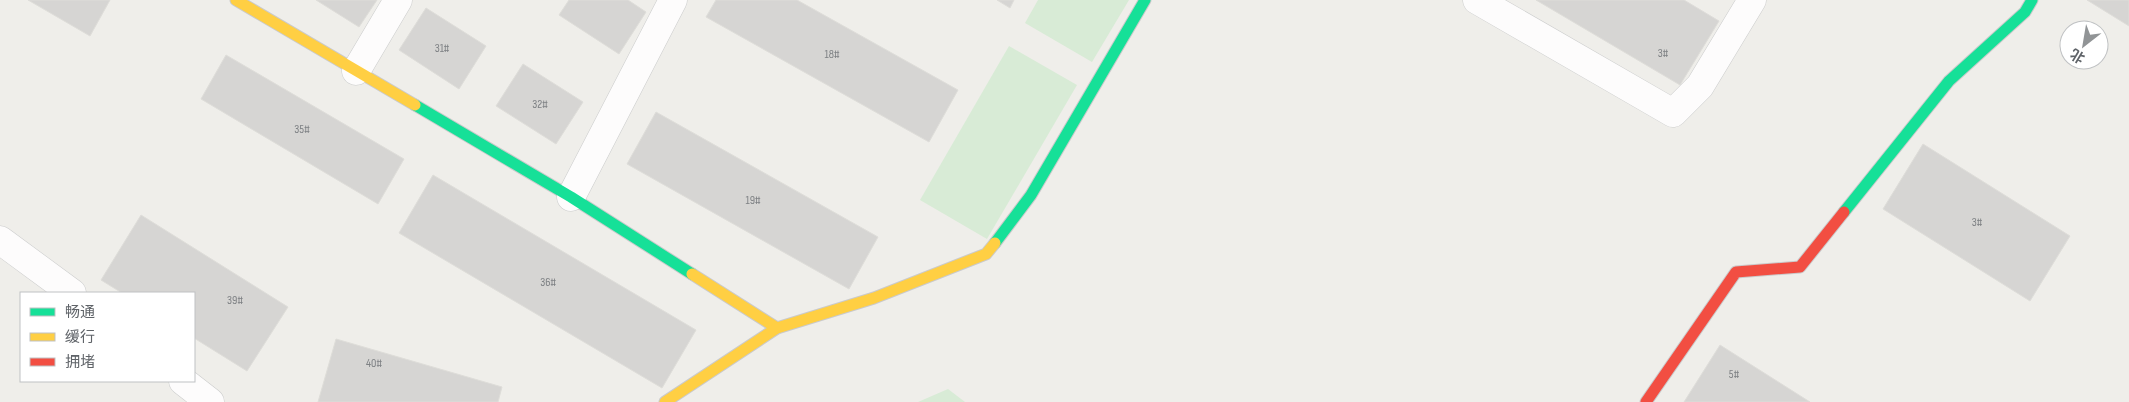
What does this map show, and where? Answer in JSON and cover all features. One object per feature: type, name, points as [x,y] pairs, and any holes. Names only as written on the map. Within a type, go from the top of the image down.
[{"type":"street","points":[[236,0],[571,197],[777,328]]},
{"type":"street","points":[[356,71],[398,0]]},
{"type":"street","points":[[571,197],[673,0]]},
{"type":"street","points":[[664,402],[777,328],[874,298],[986,254],[1031,194],[1145,0]]},
{"type":"street","points":[[1477,0],[1673,114],[1700,86],[1752,0]]},
{"type":"street","points":[[1646,402],[1736,272],[1800,267],[1949,82],[2025,12],[2032,0]]},
{"type":"street","points":[[0,240],[71,292]]},
{"type":"street","points":[[184,382],[210,402]]},
{"type":"green space","points":[[1038,0],[1129,0],[1092,62],[1025,23]]},
{"type":"green space","points":[[1009,46],[1077,85],[987,239],[920,200]]},
{"type":"green space","points":[[948,389],[965,402],[918,402]]},
{"type":"building","points":[[28,0],[110,0],[90,36]]},
{"type":"building","points":[[316,0],[377,0],[359,27]]},
{"type":"building","points":[[569,0],[628,0],[646,12],[619,54],[559,15]]},
{"type":"building","points":[[716,0],[797,0],[958,90],[929,142],[706,17]]},
{"type":"building","points":[[997,0],[1014,0],[1010,8]]},
{"type":"building","points":[[1536,0],[1684,0],[1719,21],[1680,85]]},
{"type":"building","points":[[2087,0],[2129,0],[2129,26]]},
{"type":"building","points":[[426,8],[486,46],[459,89],[399,50]]},
{"type":"building","points":[[226,55],[404,159],[378,204],[201,99]]},
{"type":"building","points":[[523,64],[583,102],[556,144],[496,106]]},
{"type":"building","points":[[656,112],[878,237],[849,289],[627,164]]},
{"type":"building","points":[[1923,144],[2070,236],[2030,301],[1883,209]]},
{"type":"building","points":[[433,175],[696,330],[662,388],[399,233]]},
{"type":"building","points":[[141,215],[288,307],[247,371],[195,339],[195,292],[120,292],[101,280]]},
{"type":"building","points":[[336,339],[502,387],[498,402],[318,402]]},
{"type":"building","points":[[1720,345],[1810,402],[1684,402]]},
{"type":"traffic: fast","points":[[995,243],[1031,195],[1145,0]]},
{"type":"traffic: fast","points":[[1844,212],[1949,81],[2025,12],[2032,0]]},
{"type":"traffic: fast","points":[[415,105],[571,197],[692,274]]},
{"type":"traffic: slow","points":[[236,0],[415,105]]},
{"type":"traffic: slow","points":[[665,402],[777,328],[874,298],[986,254],[995,243]]},
{"type":"traffic: slow","points":[[692,274],[777,328]]},
{"type":"traffic: jam","points":[[1646,402],[1736,272],[1800,267],[1844,212]]}]
